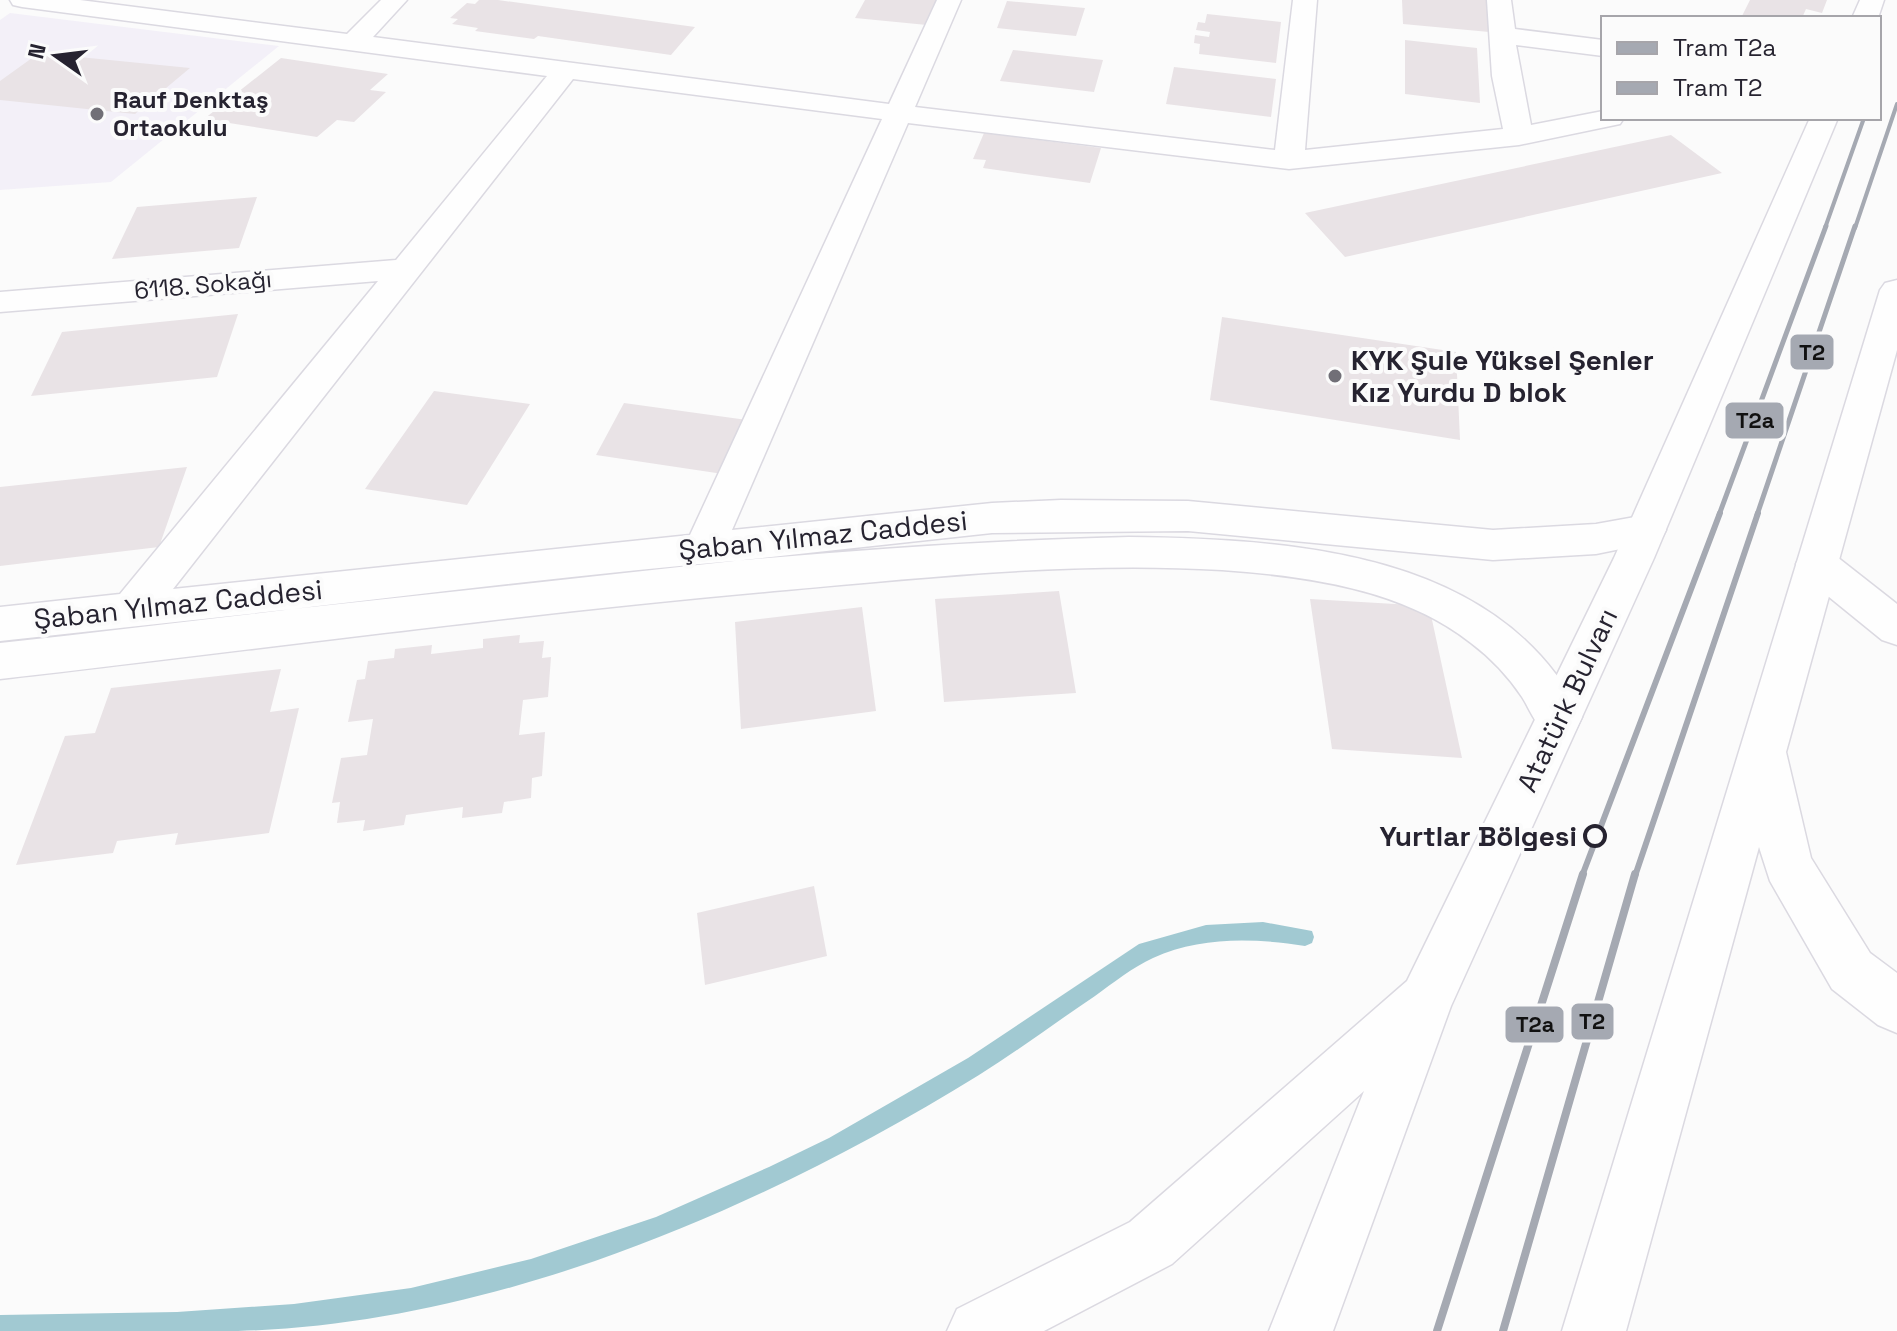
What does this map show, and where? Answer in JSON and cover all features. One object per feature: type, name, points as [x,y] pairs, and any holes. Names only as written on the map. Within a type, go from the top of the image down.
[{"type":"street","points":[[22,0],[897,113],[1289,160],[1519,136],[1601,120]]},
{"type":"street","points":[[353,43],[395,0]]},
{"type":"street","points":[[705,547],[949,0]]},
{"type":"street","points":[[1289,160],[1305,0]]},
{"type":"street","points":[[1499,0],[1501,35],[1519,136]]},
{"type":"street","points":[[1501,35],[1601,48]]},
{"type":"street","points":[[133,609],[566,70]]},
{"type":"street","name":"Atatürk Bulvarı","points":[[1301,1331],[1427,998],[1646,530],[1823,120]]},
{"type":"street","name":"6118. Sokağı","points":[[0,302],[406,269]]},
{"type":"street","points":[[1594,1331],[1897,290]]},
{"type":"street","name":"Şaban Yılmaz Caddesi","points":[[0,624],[992,518],[1188,516],[1493,545],[1596,539],[1646,530]]},
{"type":"street","name":"Şaban Yılmaz Caddesi","points":[[0,661],[767,573],[1099,550],[1161,551],[1240,557],[1344,573],[1431,598],[1470,619],[1517,656],[1541,685],[1559,717]]},
{"type":"street","points":[[1817,564],[1897,628]]},
{"type":"street","points":[[1763,748],[1788,865],[1851,971],[1897,1006]]},
{"type":"street","points":[[979,1331],[1151,1243],[1427,998]]},
{"type":"shaded area","name":"Rauf Denktaş Ortaokulu","points":[[10,13],[279,46],[111,182],[0,190],[0,20]]},
{"type":"building","points":[[479,0],[695,27],[671,55],[538,36],[534,39],[475,31],[478,28],[452,24],[458,19],[450,18],[467,3],[475,4]]},
{"type":"building","points":[[865,0],[939,0],[927,25],[855,18]]},
{"type":"building","points":[[1402,0],[1495,0],[1500,33],[1403,24]]},
{"type":"building","points":[[1750,0],[1827,0],[1822,13],[1806,9],[1803,16],[1742,16]]},
{"type":"building","points":[[1007,1],[1085,8],[1076,36],[997,28]]},
{"type":"building","points":[[1207,14],[1281,22],[1276,63],[1199,54],[1200,44],[1194,43],[1195,35],[1209,37],[1210,32],[1196,30],[1198,22],[1205,23]]},
{"type":"building","points":[[1405,40],[1477,48],[1480,103],[1405,94]]},
{"type":"building","points":[[1013,50],[1103,60],[1094,92],[1000,81]]},
{"type":"building","points":[[39,53],[190,68],[135,114],[0,100],[0,81]]},
{"type":"building","points":[[281,58],[388,74],[370,90],[386,92],[354,122],[337,120],[317,137],[204,119]]},
{"type":"building","points":[[1174,67],[1276,79],[1271,117],[1166,104]]},
{"type":"building","points":[[984,133],[1101,148],[1090,183],[983,168],[986,160],[973,159]]},
{"type":"building","points":[[1671,135],[1722,173],[1345,257],[1305,213]]},
{"type":"building","points":[[257,197],[239,248],[112,259],[137,207]]},
{"type":"building","points":[[238,314],[217,377],[31,396],[62,332]]},
{"type":"building","name":"KYK Şule Yüksel Şenler Kız Yurdu D blok","points":[[1222,317],[1456,352],[1460,440],[1210,400]]},
{"type":"building","points":[[434,391],[530,404],[467,505],[365,489]]},
{"type":"building","points":[[624,403],[747,420],[723,474],[596,455]]},
{"type":"building","points":[[187,467],[159,547],[0,566],[0,487]]},
{"type":"building","points":[[1059,591],[1076,693],[944,702],[935,599]]},
{"type":"building","points":[[1310,599],[1429,606],[1462,758],[1332,749]]},
{"type":"building","points":[[862,607],[876,711],[741,729],[735,622]]},
{"type":"building","points":[[520,635],[519,643],[544,641],[542,658],[551,657],[548,697],[523,700],[519,735],[545,732],[542,776],[532,778],[531,798],[504,802],[502,813],[462,818],[463,807],[406,815],[404,825],[363,831],[365,820],[337,823],[340,802],[332,803],[341,758],[367,755],[373,719],[348,722],[357,680],[365,679],[368,661],[394,658],[395,649],[432,645],[431,654],[483,648],[483,639]]},
{"type":"building","points":[[281,669],[270,712],[299,708],[269,833],[175,845],[178,833],[117,841],[113,853],[16,865],[65,736],[95,733],[111,688]]},
{"type":"building","points":[[814,886],[827,956],[705,985],[697,913]]},
{"type":"waterway","points":[[0,1326],[177,1323],[294,1315],[411,1299],[531,1270],[656,1228],[777,1175],[836,1145],[975,1066],[1146,951],[1186,938],[1224,932],[1263,931],[1305,937]]},
{"type":"tram line","name":"T2","points":[[1503,1331],[1640,857],[1897,104]]},
{"type":"tram line","name":"T2a","points":[[1437,1331],[1595,836],[1789,332],[1863,120]]},
{"type":"place","name":"Rauf Denktaş Ortaokulu","points":[[97,114]]},
{"type":"place","name":"KYK Şule Yüksel Şenler Kız Yurdu D blok","points":[[1335,376]]},
{"type":"place","name":"Yurtlar Bölgesi","points":[[1595,836]]}]
